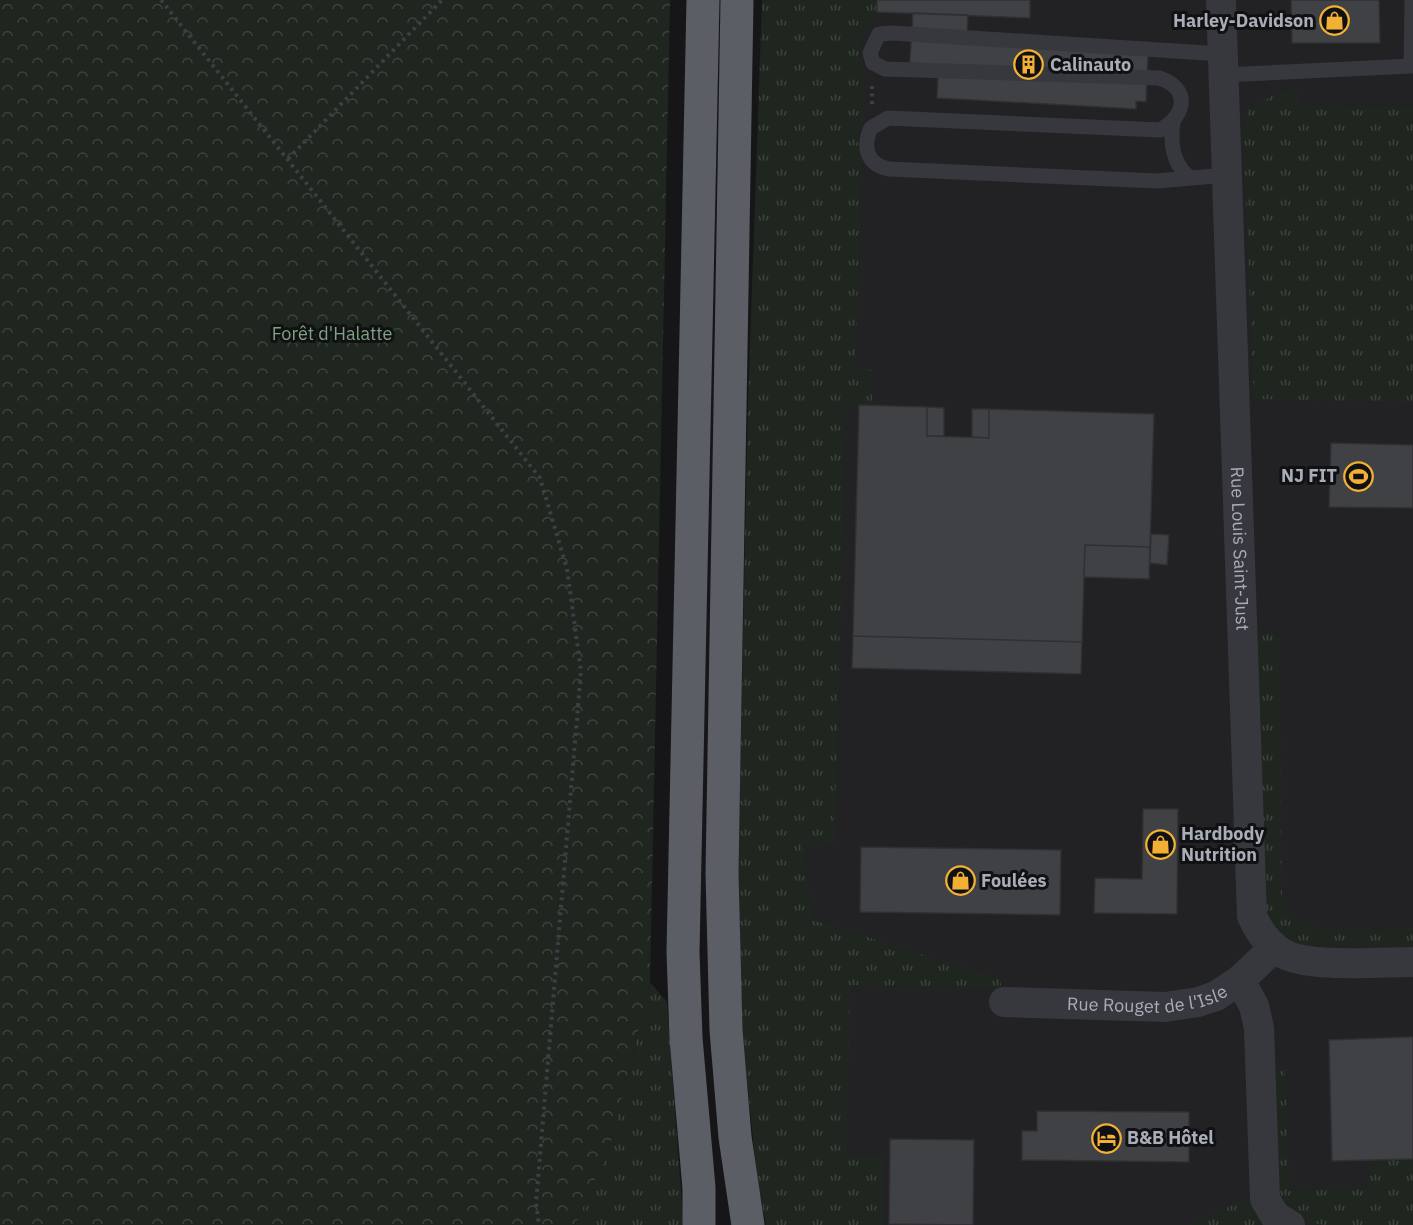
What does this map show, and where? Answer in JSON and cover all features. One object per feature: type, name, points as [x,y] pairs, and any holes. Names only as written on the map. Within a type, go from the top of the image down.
[{"type":"highway","points":[[699,1225],[699,1188],[686,1038],[684,933],[703,0]]},
{"type":"highway","points":[[737,0],[722,873],[726,1030],[735,1137],[748,1225]]},
{"type":"street","name":"Rue Louis Saint-Just","points":[[1221,0],[1250,902],[1257,928],[1274,948]]},
{"type":"street","points":[[1274,948],[1286,955],[1313,961],[1413,962]]},
{"type":"street","name":"Rue Rouget de l'Isle","points":[[1004,1002],[1118,1007],[1182,1005],[1216,996],[1240,980],[1274,948]]},
{"type":"street","points":[[1240,980],[1254,1006],[1259,1028],[1265,1199],[1275,1216],[1290,1225]]},
{"type":"lane","points":[[1226,175],[1157,181],[878,167],[871,160],[866,148],[871,128],[888,118],[1160,130],[1173,123],[1181,112],[1181,98],[1176,87],[1169,81],[1159,78],[885,69],[873,63],[870,53],[873,44],[879,34],[893,33],[1222,64],[1411,66],[1412,0]]},
{"type":"lane","points":[[1173,123],[1171,137],[1178,164],[1189,177]]},
{"type":"path","points":[[161,0],[540,478],[567,569],[581,671],[536,1203],[539,1225]]},
{"type":"path","points":[[288,159],[442,0]]},
{"type":"path","points":[[871,128],[873,63]]},
{"type":"shaded area","points":[[770,0],[1413,0],[1413,1225],[819,1225],[779,1169]]},
{"type":"green space","name":"Forêt d'Halatte","points":[[0,0],[670,0],[650,982],[610,1147],[575,1225],[0,1225]]},
{"type":"green space","points":[[762,0],[877,0],[874,21],[860,41],[860,55],[865,69],[864,120],[857,140],[862,160],[855,369],[872,370],[872,406],[846,405],[834,844],[802,846],[813,920],[1001,979],[1001,988],[850,985],[846,1156],[884,1157],[884,1225],[766,1225],[757,1177],[742,1031],[738,872],[748,405]]},
{"type":"green space","points":[[1298,91],[1299,109],[1413,108],[1413,402],[1254,399],[1243,135],[1249,109],[1279,92]]},
{"type":"green space","points":[[1274,634],[1279,639],[1282,900],[1285,908],[1294,920],[1301,924],[1323,928],[1413,928],[1413,946],[1306,946],[1282,933],[1266,912],[1256,637]]},
{"type":"green space","points":[[650,982],[667,1002],[682,1225],[575,1225],[610,1147]]},
{"type":"green space","points":[[1270,1061],[1285,1068],[1289,1190],[1368,1189],[1368,1160],[1413,1159],[1413,1225],[1327,1225],[1303,1222],[1277,1201]]},
{"type":"green space","points":[[1246,1199],[1274,1225],[1189,1225]]},
{"type":"building","points":[[877,0],[1030,0],[1030,18],[877,12]]},
{"type":"building","name":"Harley-Davidson","points":[[1291,0],[1379,0],[1380,43],[1292,43]]},
{"type":"building","name":"Calinauto","points":[[913,13],[968,15],[967,33],[1148,55],[1146,102],[1136,101],[1136,109],[937,98],[938,75],[909,74]]},
{"type":"building","points":[[859,405],[927,407],[927,436],[989,438],[989,409],[1154,414],[1150,547],[1085,545],[1082,642],[853,636]]},
{"type":"building","points":[[927,407],[944,408],[944,436],[927,436]]},
{"type":"building","points":[[972,409],[989,409],[989,438],[972,437]]},
{"type":"building","points":[[1331,443],[1413,445],[1413,508],[1329,507]]},
{"type":"building","points":[[1151,534],[1169,535],[1167,565],[1150,563]]},
{"type":"building","points":[[1085,545],[1150,547],[1149,579],[1084,577]]},
{"type":"building","points":[[853,636],[1082,642],[1081,674],[852,668]]},
{"type":"building","name":"Hardbody Nutrition","points":[[1143,809],[1178,809],[1177,914],[1094,913],[1095,878],[1142,879]]},
{"type":"building","name":"Foulées","points":[[861,847],[1061,850],[1060,915],[860,912]]},
{"type":"building","points":[[1413,1037],[1413,1159],[1332,1161],[1329,1040]]},
{"type":"building","points":[[1037,1111],[1189,1112],[1189,1162],[1022,1160],[1022,1131],[1037,1131]]},
{"type":"building","points":[[890,1139],[974,1140],[973,1225],[889,1224]]},
{"type":"place","name":"Harley-Davidson","points":[[1335,21]]},
{"type":"place","name":"Calinauto","points":[[1029,65]]},
{"type":"place","name":"NJ FIT","points":[[1358,476]]},
{"type":"place","name":"Hardbody Nutrition","points":[[1160,844]]},
{"type":"place","name":"Foulées","points":[[960,881]]},
{"type":"place","name":"B&B Hôtel","points":[[1106,1138]]}]
